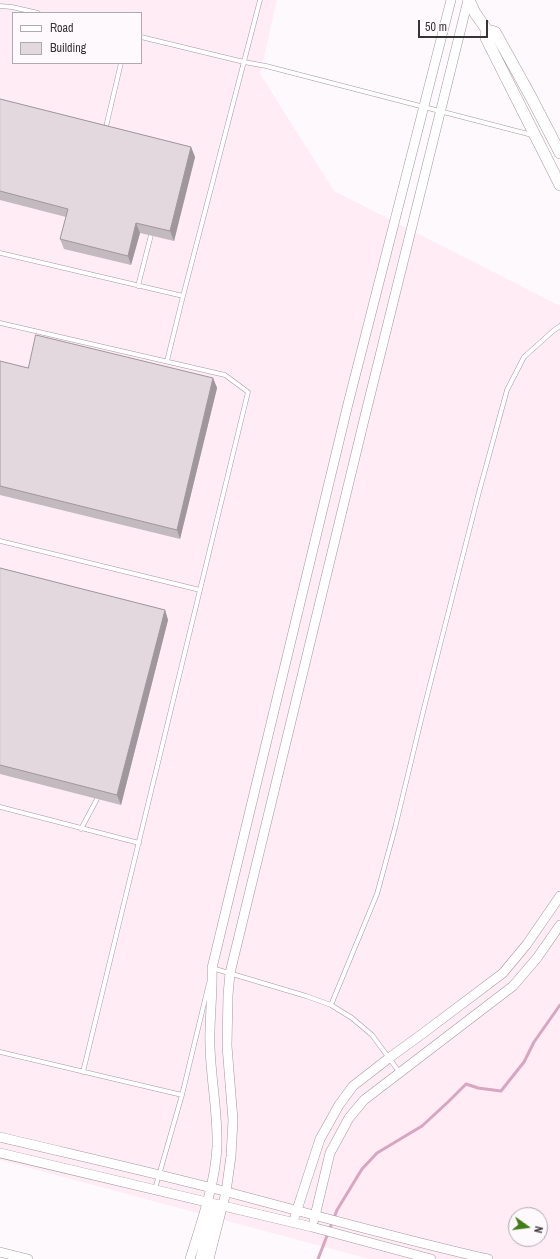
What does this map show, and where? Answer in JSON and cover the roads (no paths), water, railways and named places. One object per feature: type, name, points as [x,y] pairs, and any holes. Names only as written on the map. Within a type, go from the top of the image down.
[{"type":"main road","points":[[468,0],[487,30],[495,32],[560,153]]},
{"type":"main road","points":[[487,30],[486,38],[560,185]]},
{"type":"street","points":[[209,1259],[215,1204],[211,1188],[217,1146],[210,1047],[213,990],[212,968],[346,412],[451,0]]},
{"type":"street","points":[[190,1259],[215,1204],[226,1192],[231,1156],[233,1120],[227,1046],[230,973],[364,419],[468,0]]},
{"type":"street","points":[[292,1223],[320,1139],[339,1105],[354,1086],[503,973],[527,944],[560,896]]},
{"type":"street","points":[[312,1227],[330,1153],[349,1118],[364,1100],[513,986],[537,958],[560,925]]},
{"type":"street","points":[[0,1137],[211,1188],[419,1243],[488,1259]]},
{"type":"street","points":[[0,1153],[312,1227],[430,1259]]},
{"type":"street","points":[[62,1167],[65,1153]]},
{"type":"street","points":[[200,1259],[215,1204]]},
{"type":"street","points":[[0,1252],[28,1259]]},
{"type":"lane","points":[[167,361],[260,0]]},
{"type":"lane","points":[[0,6],[34,12]]},
{"type":"lane","points":[[142,37],[266,66],[536,136]]},
{"type":"lane","points":[[104,134],[121,64]]},
{"type":"lane","points":[[138,286],[151,235]]},
{"type":"lane","points":[[0,253],[183,296]]},
{"type":"lane","points":[[0,323],[225,375],[248,392],[83,1072]]},
{"type":"lane","points":[[331,1005],[377,894],[395,828],[477,499],[507,390],[524,357],[560,326]]},
{"type":"lane","points":[[0,540],[200,590]]},
{"type":"lane","points":[[81,829],[97,799]]},
{"type":"lane","points":[[0,807],[139,843]]},
{"type":"lane","points":[[156,1189],[182,1095],[212,968],[331,1005],[352,1018],[372,1035],[400,1073]]},
{"type":"lane","points":[[0,1052],[182,1095]]},
{"type":"waterway","points":[[318,1259],[337,1210],[362,1169],[377,1153],[422,1126],[466,1084],[478,1088],[501,1091],[524,1062],[534,1042],[560,1005]]}]
